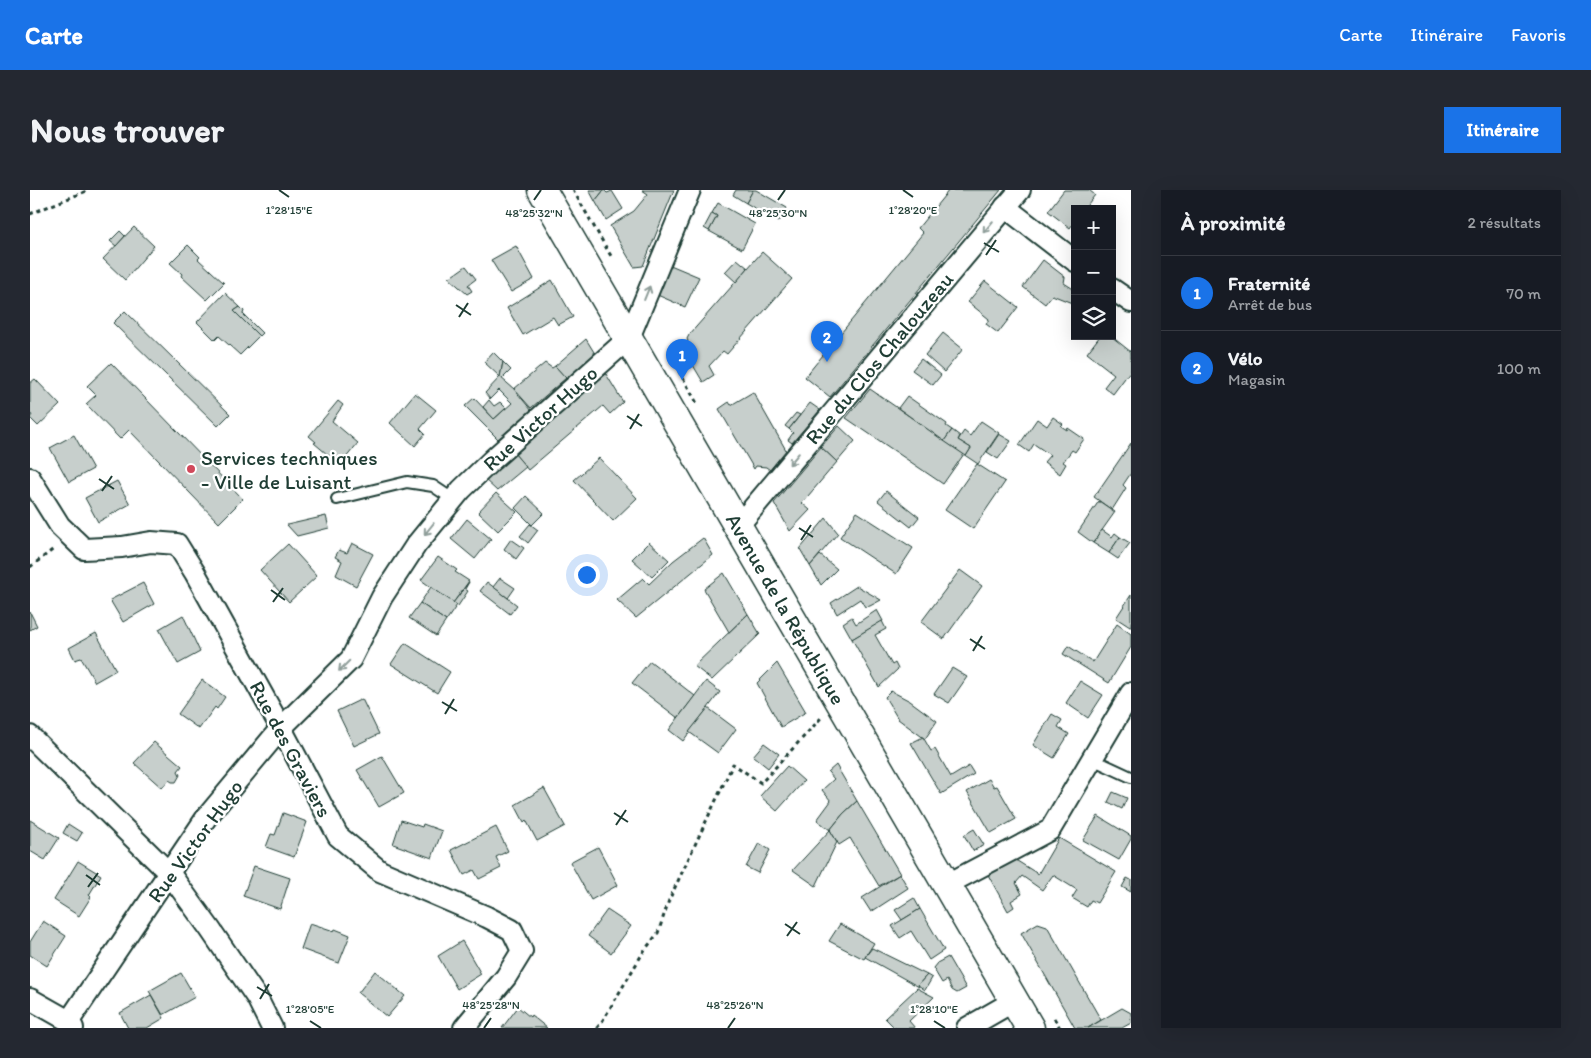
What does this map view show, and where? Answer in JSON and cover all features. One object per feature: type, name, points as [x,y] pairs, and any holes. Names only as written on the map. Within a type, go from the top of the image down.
[{"type":"main road","name":"Avenue de la République","points":[[542,190],[1030,1028]]},
{"type":"street","points":[[629,338],[690,190]]},
{"type":"street","name":"Rue du Clos Chalouzeau","points":[[738,526],[1020,190]]},
{"type":"street","points":[[1005,207],[1071,258]]},
{"type":"street","points":[[1116,292],[1131,302]]},
{"type":"street","name":"Rue Victor Hugo","points":[[71,1024],[206,818],[281,728],[351,659],[382,597],[416,545],[461,490],[629,338]]},
{"type":"street","name":"Rue des Graviers","points":[[30,478],[60,526],[84,549],[122,547],[151,542],[177,544],[281,728],[338,836],[380,871],[512,930],[522,951],[506,977],[464,1028]]},
{"type":"street","points":[[946,885],[1050,830],[1131,694]]},
{"type":"street","points":[[30,736],[170,874],[210,928],[257,998],[272,1028]]},
{"type":"street","points":[[30,999],[71,1024]]},
{"type":"street","points":[[967,1028],[1014,1001]]},
{"type":"lane","points":[[337,499],[407,482],[433,486],[454,500]]},
{"type":"lane","points":[[1092,760],[1131,777]]},
{"type":"path","points":[[30,214],[90,190]]},
{"type":"path","points":[[30,567],[71,536]]},
{"type":"path","points":[[597,1028],[644,951],[658,933],[669,900],[733,764],[761,782],[838,699]]},
{"type":"building","points":[[589,190],[604,190],[595,201]]},
{"type":"building","points":[[604,190],[607,193],[612,191],[623,209],[606,220],[595,201]]},
{"type":"building","points":[[642,190],[674,190],[643,266],[634,267],[610,226],[634,211],[648,194]]},
{"type":"building","points":[[736,190],[753,190],[746,203],[733,195]]},
{"type":"building","points":[[753,190],[787,208],[778,222],[746,203]]},
{"type":"building","points":[[949,190],[1001,190],[830,397],[805,377],[923,233],[918,228]]},
{"type":"building","points":[[1064,190],[1089,190],[1095,195],[1087,205],[1071,205],[1070,228],[1048,211]]},
{"type":"building","points":[[718,203],[755,224],[742,249],[709,231],[717,216],[712,213]]},
{"type":"building","points":[[712,213],[717,216],[709,231],[704,228]]},
{"type":"building","points":[[134,227],[154,246],[125,280],[103,259]]},
{"type":"building","points":[[120,231],[125,236],[116,246],[110,241]]},
{"type":"building","points":[[188,245],[200,257],[198,259],[224,283],[207,300],[170,263]]},
{"type":"building","points":[[516,246],[534,279],[511,292],[491,260]]},
{"type":"building","points":[[762,252],[792,279],[727,354],[723,351],[709,366],[714,375],[703,382],[681,345],[688,341],[689,335]]},
{"type":"building","points":[[737,259],[748,268],[736,282],[725,272]]},
{"type":"building","points":[[1043,260],[1065,277],[1064,283],[1071,287],[1071,303],[1052,295],[1045,304],[1023,287]]},
{"type":"building","points":[[668,264],[699,277],[685,307],[655,294]]},
{"type":"building","points":[[466,266],[476,279],[468,285],[472,291],[467,294],[449,278]]},
{"type":"building","points":[[552,280],[573,317],[558,325],[553,317],[523,335],[507,308]]},
{"type":"building","points":[[985,281],[1018,307],[998,333],[986,324],[989,319],[968,302]]},
{"type":"building","points":[[225,293],[240,307],[234,311],[259,336],[240,355],[219,336],[215,340],[197,322]]},
{"type":"building","points":[[240,307],[244,311],[243,314],[262,333],[259,336],[234,311]]},
{"type":"building","points":[[125,311],[230,414],[218,426],[113,323]]},
{"type":"building","points":[[943,333],[963,349],[944,372],[925,355]]},
{"type":"building","points":[[586,339],[597,357],[568,381],[555,366]]},
{"type":"building","points":[[1097,340],[1116,340],[1131,352],[1131,370],[1113,394],[1104,387],[1114,374],[1087,353]]},
{"type":"building","points":[[493,352],[503,362],[500,377],[484,362]]},
{"type":"building","points":[[921,359],[941,375],[933,385],[912,370]]},
{"type":"building","points":[[503,362],[511,370],[502,379],[500,377]]},
{"type":"building","name":"Services techniques - Ville de Luisant","points":[[111,363],[243,499],[219,523],[129,430],[120,439],[86,404],[96,395],[87,386]]},
{"type":"building","points":[[545,363],[552,368],[555,366],[566,378],[531,408],[514,389]]},
{"type":"building","points":[[606,374],[623,402],[610,414],[603,406],[528,470],[514,453]]},
{"type":"building","points":[[500,377],[514,389],[532,411],[498,439],[465,406],[474,398],[494,419],[512,403],[499,390],[490,399],[485,393]]},
{"type":"building","points":[[35,379],[60,405],[38,426],[30,418],[32,415],[30,414],[30,383]]},
{"type":"building","points":[[870,389],[964,454],[943,484],[846,418]]},
{"type":"building","points":[[753,392],[786,450],[770,470],[766,467],[756,466],[754,469],[719,409],[729,402],[731,405]]},
{"type":"building","points":[[415,393],[436,410],[420,429],[425,434],[415,446],[390,423]]},
{"type":"building","points":[[907,396],[947,424],[946,426],[952,430],[944,441],[898,408]]},
{"type":"building","points":[[489,400],[494,406],[500,402],[506,408],[494,419],[483,407]]},
{"type":"building","points":[[338,401],[343,405],[332,421],[358,443],[340,465],[314,443],[316,442],[309,436]]},
{"type":"building","points":[[810,403],[820,410],[792,443],[788,440],[793,433],[789,429]]},
{"type":"building","points":[[796,413],[800,415],[789,429],[785,426]]},
{"type":"building","points":[[1053,417],[1063,424],[1061,426],[1067,430],[1068,428],[1084,439],[1075,452],[1072,450],[1063,462],[1066,464],[1060,474],[1044,462],[1050,455],[1034,444],[1029,452],[1019,445],[1037,419],[1047,426]]},
{"type":"building","points":[[981,421],[999,433],[978,464],[966,456],[971,448],[958,440],[964,431],[970,436]]},
{"type":"building","points":[[839,426],[855,441],[837,462],[821,447]]},
{"type":"building","points":[[952,430],[960,436],[958,440],[971,448],[966,456],[944,441]]},
{"type":"building","points":[[999,434],[1011,441],[998,459],[987,452]]},
{"type":"building","points":[[74,435],[93,469],[69,482],[50,448]]},
{"type":"building","points":[[1131,443],[1131,473],[1123,485],[1126,488],[1112,510],[1094,497]]},
{"type":"building","points":[[821,447],[837,462],[802,503],[810,510],[790,531],[774,503]]},
{"type":"building","points":[[514,453],[526,467],[497,491],[484,479]]},
{"type":"building","points":[[599,458],[637,498],[613,521],[574,480]]},
{"type":"building","points":[[977,464],[1005,482],[973,529],[945,510]]},
{"type":"building","points":[[117,481],[130,504],[98,522],[85,498]]},
{"type":"building","points":[[886,491],[919,517],[911,527],[878,501]]},
{"type":"building","points":[[496,493],[517,512],[498,531],[478,512]]},
{"type":"building","points":[[526,496],[544,513],[532,525],[515,508]]},
{"type":"building","points":[[1099,501],[1115,512],[1093,543],[1078,532]]},
{"type":"building","points":[[857,512],[913,548],[896,574],[840,537]]},
{"type":"building","points":[[326,516],[329,528],[297,536],[287,525]]},
{"type":"building","points":[[826,518],[838,533],[810,566],[800,549]]},
{"type":"building","points":[[467,519],[491,539],[475,559],[451,539]]},
{"type":"building","points":[[530,524],[538,530],[528,543],[520,536]]},
{"type":"building","points":[[1102,530],[1112,537],[1115,533],[1120,537],[1109,553],[1093,543]]},
{"type":"building","points":[[1120,537],[1130,543],[1118,559],[1109,553]]},
{"type":"building","points":[[703,538],[713,555],[636,618],[617,600],[643,578],[649,584],[673,561]]},
{"type":"building","points":[[511,539],[524,548],[516,559],[504,549]]},
{"type":"building","points":[[649,542],[669,560],[652,577],[632,559]]},
{"type":"building","points":[[352,543],[373,554],[356,586],[336,575],[342,561],[335,557],[339,550],[347,553]]},
{"type":"building","points":[[288,544],[317,576],[289,602],[260,570]]},
{"type":"building","points":[[820,555],[837,569],[821,585],[810,566]]},
{"type":"building","points":[[438,557],[469,581],[453,603],[421,580]]},
{"type":"building","points":[[960,570],[982,586],[944,639],[921,622]]},
{"type":"building","points":[[724,573],[748,614],[729,632],[704,589]]},
{"type":"building","points":[[500,578],[515,588],[508,598],[493,587]]},
{"type":"building","points":[[469,582],[465,589],[468,591],[458,606],[453,603]]},
{"type":"building","points":[[487,582],[517,605],[510,614],[480,591]]},
{"type":"building","points":[[143,583],[154,604],[123,622],[110,600]]},
{"type":"building","points":[[857,586],[881,600],[865,607],[860,599],[837,614],[831,603]]},
{"type":"building","points":[[431,587],[457,605],[446,621],[420,603]]},
{"type":"building","points":[[1131,595],[1131,627],[1130,627],[1116,618]]},
{"type":"building","points":[[420,603],[446,621],[436,636],[409,618]]},
{"type":"building","points":[[877,610],[883,621],[852,639],[843,623],[852,617],[856,624]]},
{"type":"building","points":[[30,612],[37,626],[30,630]]},
{"type":"building","points":[[748,614],[760,634],[712,680],[694,666]]},
{"type":"building","points":[[183,615],[200,652],[178,664],[159,629]]},
{"type":"building","points":[[882,621],[886,629],[875,635],[892,665],[895,663],[898,669],[879,687],[852,639]]},
{"type":"building","points":[[1117,624],[1131,634],[1131,647],[1109,683],[1063,654],[1068,646],[1093,662]]},
{"type":"building","points":[[96,633],[116,670],[95,682],[81,658],[75,660],[69,648]]},
{"type":"building","points":[[405,643],[450,672],[437,693],[391,664]]},
{"type":"building","points":[[650,661],[695,696],[678,718],[632,683]]},
{"type":"building","points":[[777,663],[806,712],[781,727],[757,683]]},
{"type":"building","points":[[952,668],[967,677],[949,703],[934,694]]},
{"type":"building","points":[[202,680],[225,697],[199,729],[178,714]]},
{"type":"building","points":[[706,681],[720,692],[683,741],[669,730]]},
{"type":"building","points":[[1080,681],[1103,695],[1088,718],[1066,703]]},
{"type":"building","points":[[891,691],[910,701],[937,721],[925,739],[898,719],[885,697]]},
{"type":"building","points":[[362,699],[379,734],[354,746],[337,711]]},
{"type":"building","points":[[708,708],[736,729],[718,753],[689,732]]},
{"type":"building","points":[[1052,714],[1062,720],[1058,727],[1069,734],[1054,758],[1033,745]]},
{"type":"building","points":[[923,737],[931,751],[935,749],[951,777],[969,766],[974,774],[941,794],[911,743]]},
{"type":"building","points":[[154,742],[182,766],[178,771],[180,775],[176,782],[169,780],[162,788],[134,763]]},
{"type":"building","points":[[764,743],[779,754],[768,768],[753,756]]},
{"type":"building","points":[[382,756],[404,793],[379,807],[357,770]]},
{"type":"building","points":[[836,765],[857,801],[830,830],[817,820],[831,801],[822,790],[834,779],[828,772]]},
{"type":"building","points":[[787,766],[804,781],[777,811],[760,796]]},
{"type":"building","points":[[989,779],[994,787],[997,786],[1016,819],[991,833],[967,792]]},
{"type":"building","points":[[544,788],[565,826],[537,841],[526,820],[524,822],[515,805]]},
{"type":"building","points":[[1113,792],[1127,798],[1122,809],[1108,802]]},
{"type":"building","points":[[857,801],[900,874],[879,886],[850,838],[839,845],[830,830]]},
{"type":"building","points":[[283,813],[307,822],[294,857],[266,847],[271,834],[275,835]]},
{"type":"building","points":[[1098,816],[1131,836],[1119,860],[1083,840]]},
{"type":"building","points":[[30,820],[59,838],[45,860],[30,851]]},
{"type":"building","points":[[401,820],[422,827],[423,824],[442,831],[432,858],[393,844]]},
{"type":"building","points":[[68,824],[82,833],[77,841],[63,833]]},
{"type":"building","points":[[496,827],[508,851],[496,857],[501,868],[479,879],[474,870],[464,875],[451,850]]},
{"type":"building","points":[[974,829],[984,845],[973,851],[964,835]]},
{"type":"building","points":[[830,830],[837,842],[816,886],[793,870]]},
{"type":"building","points":[[1059,838],[1116,872],[1097,903],[1091,900],[1087,907],[1072,898],[1077,890],[1053,875],[1042,890],[1022,876],[1016,883],[1022,894],[1011,901],[1014,907],[1008,911],[987,873],[1014,859],[1038,874]]},
{"type":"building","points":[[759,843],[770,850],[758,873],[746,867]]},
{"type":"building","points":[[598,847],[618,885],[591,900],[570,862]]},
{"type":"building","points":[[78,861],[101,875],[89,895],[91,897],[79,916],[54,900]]},
{"type":"building","points":[[254,866],[290,878],[280,909],[243,896]]},
{"type":"building","points":[[900,874],[908,888],[871,912],[862,898]]},
{"type":"building","points":[[1127,878],[1131,880],[1131,892],[1122,887]]},
{"type":"building","points":[[914,898],[920,909],[902,920],[895,910]]},
{"type":"building","points":[[920,909],[944,950],[929,960],[911,931],[900,938],[892,926]]},
{"type":"building","points":[[607,910],[631,926],[611,953],[588,936]]},
{"type":"building","points":[[43,921],[66,936],[47,966],[30,955],[30,942]]},
{"type":"building","points":[[310,923],[350,935],[339,963],[301,949]]},
{"type":"building","points":[[1038,923],[1047,926],[1101,1020],[1088,1028],[1075,1028],[1021,933]]},
{"type":"building","points":[[840,924],[874,943],[864,959],[829,941]]},
{"type":"building","points":[[462,941],[481,974],[457,989],[438,956]]},
{"type":"building","points":[[872,948],[927,975],[918,985],[919,987],[865,957]]},
{"type":"building","points":[[948,957],[966,988],[957,993],[952,990],[947,980],[942,983],[933,968],[937,963]]},
{"type":"building","points":[[375,971],[405,996],[387,1017],[358,993]]},
{"type":"building","points":[[181,973],[195,997],[163,1015],[149,991]]},
{"type":"building","points":[[927,975],[932,978],[925,990],[918,985]]},
{"type":"building","points":[[917,988],[934,997],[909,1021],[915,1028],[895,1028],[885,1018]]},
{"type":"building","points":[[151,995],[164,1018],[147,1028],[128,1028],[120,1013]]},
{"type":"building","points":[[518,1007],[530,1017],[531,1015],[547,1028],[502,1028]]},
{"type":"building","points":[[1122,1008],[1131,1013],[1131,1023],[1122,1028],[1088,1028]]},
{"type":"place","name":"Vélo","points":[[827,362]]},
{"type":"place","name":"Fraternité","points":[[682,380]]},
{"type":"place","name":"Services techniques - Ville de Luisant","points":[[191,469]]}]
